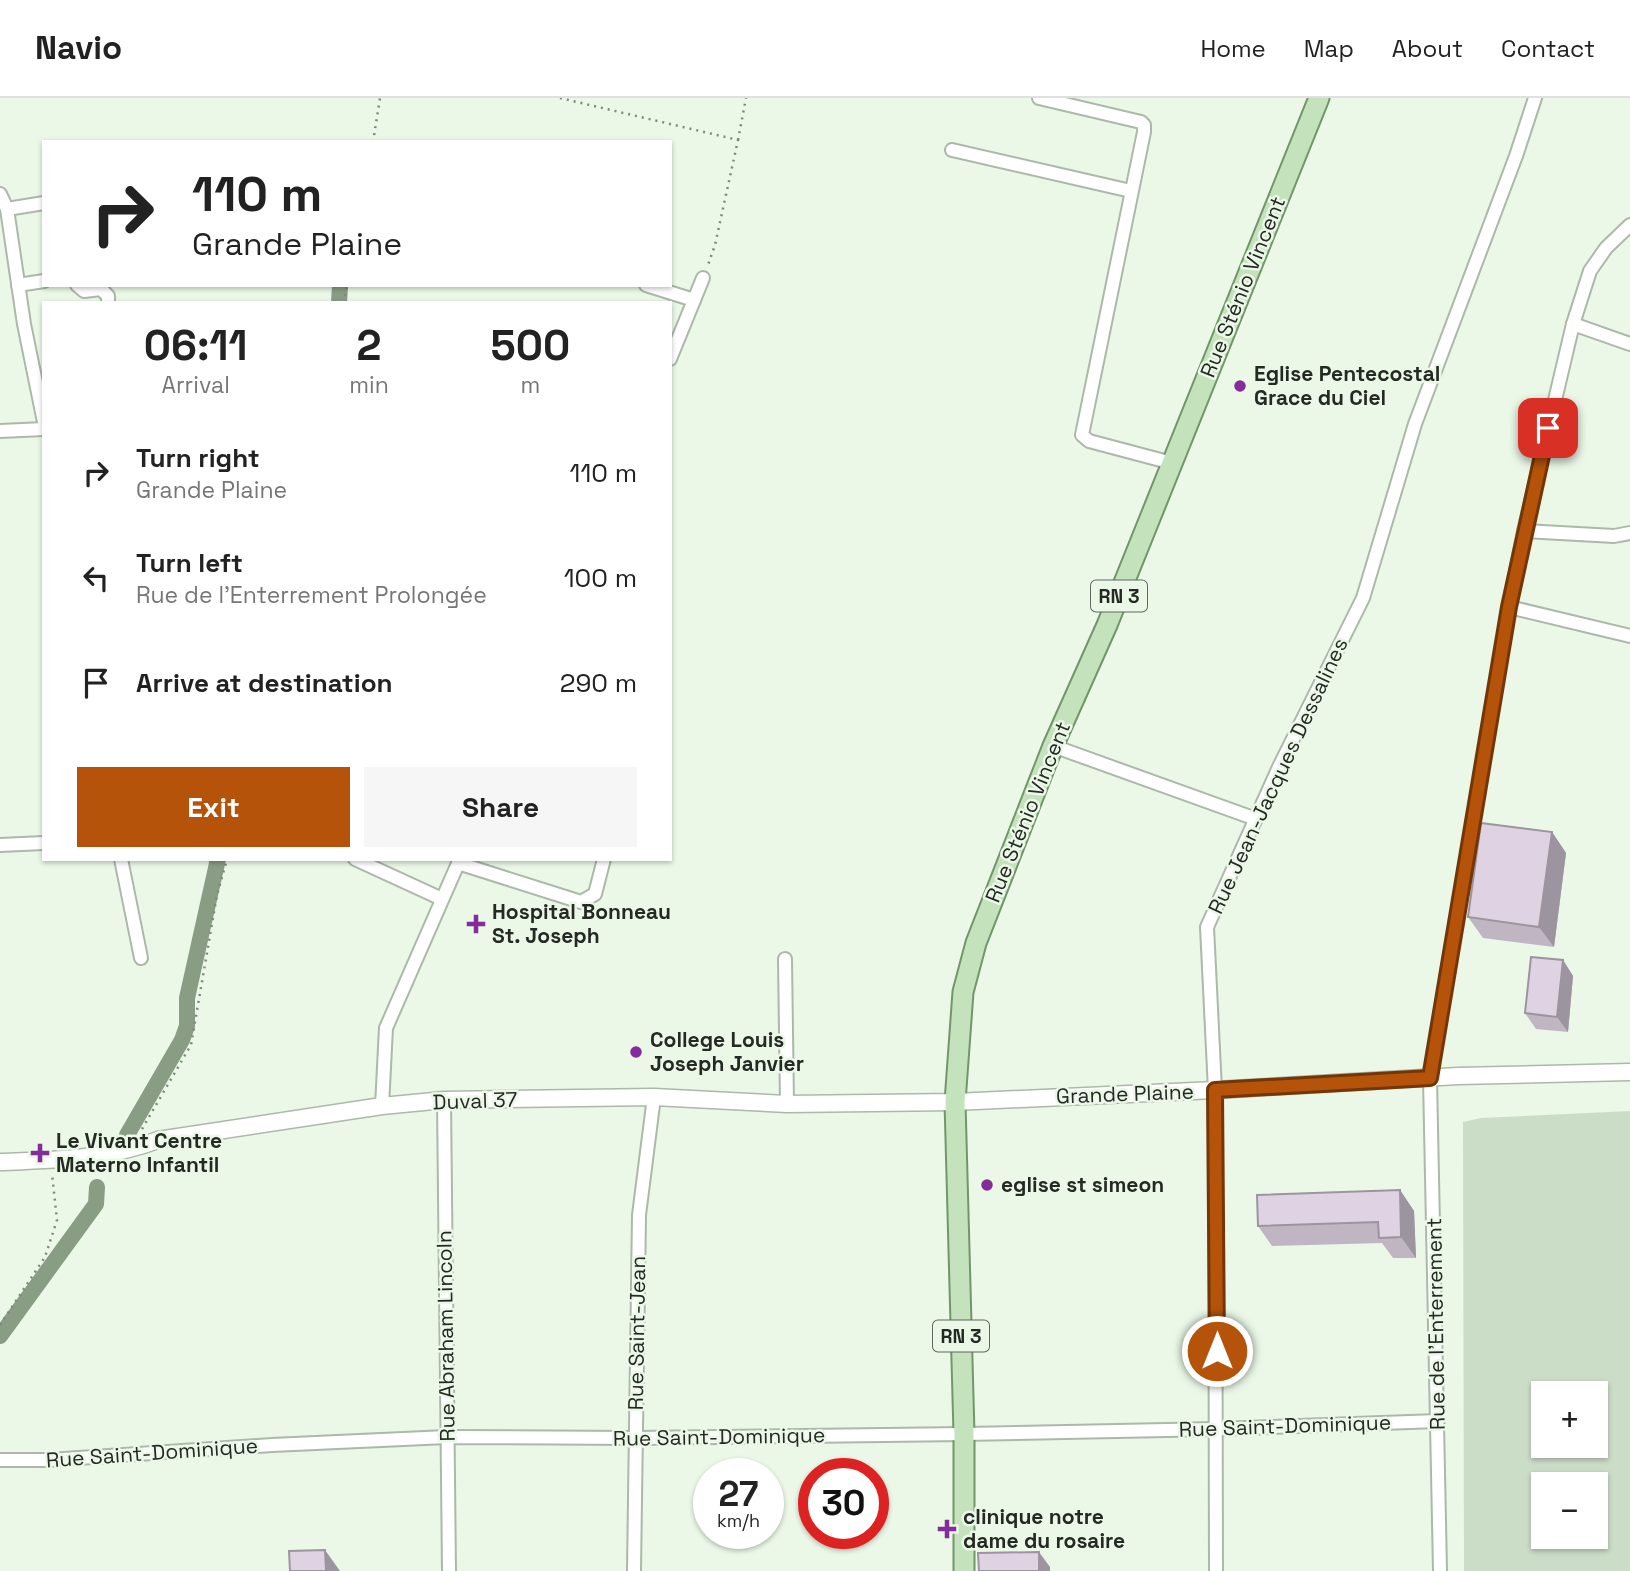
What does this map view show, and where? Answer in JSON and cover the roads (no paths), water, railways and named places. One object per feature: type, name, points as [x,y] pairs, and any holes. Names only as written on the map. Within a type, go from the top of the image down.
[{"type":"main road","name":"Rue Sténio Vincent","points":[[964,1571],[964,1434],[955,1102],[963,992],[976,943],[1053,746],[1107,625],[1319,98]]},
{"type":"street","points":[[1039,98],[1141,122],[1144,125],[1082,435],[1089,441],[1172,463]]},
{"type":"street","name":"Rue Jean-Jacques Dessalines","points":[[1216,1571],[1215,1090],[1207,927],[1363,598],[1415,424],[1516,156],[1535,98]]},
{"type":"street","points":[[952,150],[1130,191]]},
{"type":"street","points":[[0,194],[7,209],[18,285],[42,411]]},
{"type":"street","points":[[7,209],[42,203]]},
{"type":"street","name":"Rue de l'Enterrement","points":[[1440,1571],[1430,1078],[1524,531],[1573,324],[1590,271],[1606,248],[1630,225]]},
{"type":"street","points":[[672,354],[703,278]]},
{"type":"street","points":[[18,285],[42,281]]},
{"type":"street","points":[[79,287],[84,291],[101,289],[108,296],[108,301]]},
{"type":"street","points":[[652,287],[694,300]]},
{"type":"street","points":[[1573,324],[1630,344]]},
{"type":"street","points":[[0,431],[42,429]]},
{"type":"street","points":[[1524,531],[1614,536],[1630,533]]},
{"type":"street","points":[[1509,607],[1630,636]]},
{"type":"street","points":[[1053,746],[1256,819]]},
{"type":"street","points":[[0,845],[42,843]]},
{"type":"street","points":[[121,861],[141,958]]},
{"type":"street","points":[[359,861],[442,899]]},
{"type":"street","points":[[382,1106],[386,1028],[459,861],[581,902],[595,894],[603,861]]},
{"type":"street","points":[[785,960],[787,1104]]},
{"type":"street","name":"Grande Plaine","points":[[955,1102],[1430,1078],[1630,1072]]},
{"type":"street","name":"Duval 37","points":[[0,1162],[50,1160],[135,1149],[158,1140],[382,1106],[444,1100],[654,1097],[787,1104],[955,1102]]},
{"type":"street","name":"Rue Saint-Jean","points":[[634,1571],[639,1215],[654,1097]]},
{"type":"street","name":"Rue Abraham Lincoln","points":[[444,1100],[449,1571]]},
{"type":"street","name":"Rue Saint-Dominique","points":[[0,1460],[49,1460],[272,1445],[447,1437],[964,1434],[1438,1421]]},
{"type":"waterway","points":[[339,301],[340,287]]},
{"type":"waterway","points":[[127,1135],[182,1040],[187,1026],[187,998],[218,861]]},
{"type":"waterway","points":[[0,1336],[96,1204],[97,1187]]},
{"type":"place","name":"Eglise Pentecostal Grace du Ciel","points":[[1240,386]]},
{"type":"place","name":"Hospital Bonneau St. Joseph","points":[[476,924]]},
{"type":"place","name":"College Louis Joseph Janvier","points":[[636,1052]]},
{"type":"place","name":"Le Vivant Centre Materno Infantil","points":[[40,1153]]},
{"type":"place","name":"eglise st simeon","points":[[987,1185]]},
{"type":"place","name":"clinique notre dame du rosaire","points":[[947,1529]]}]
